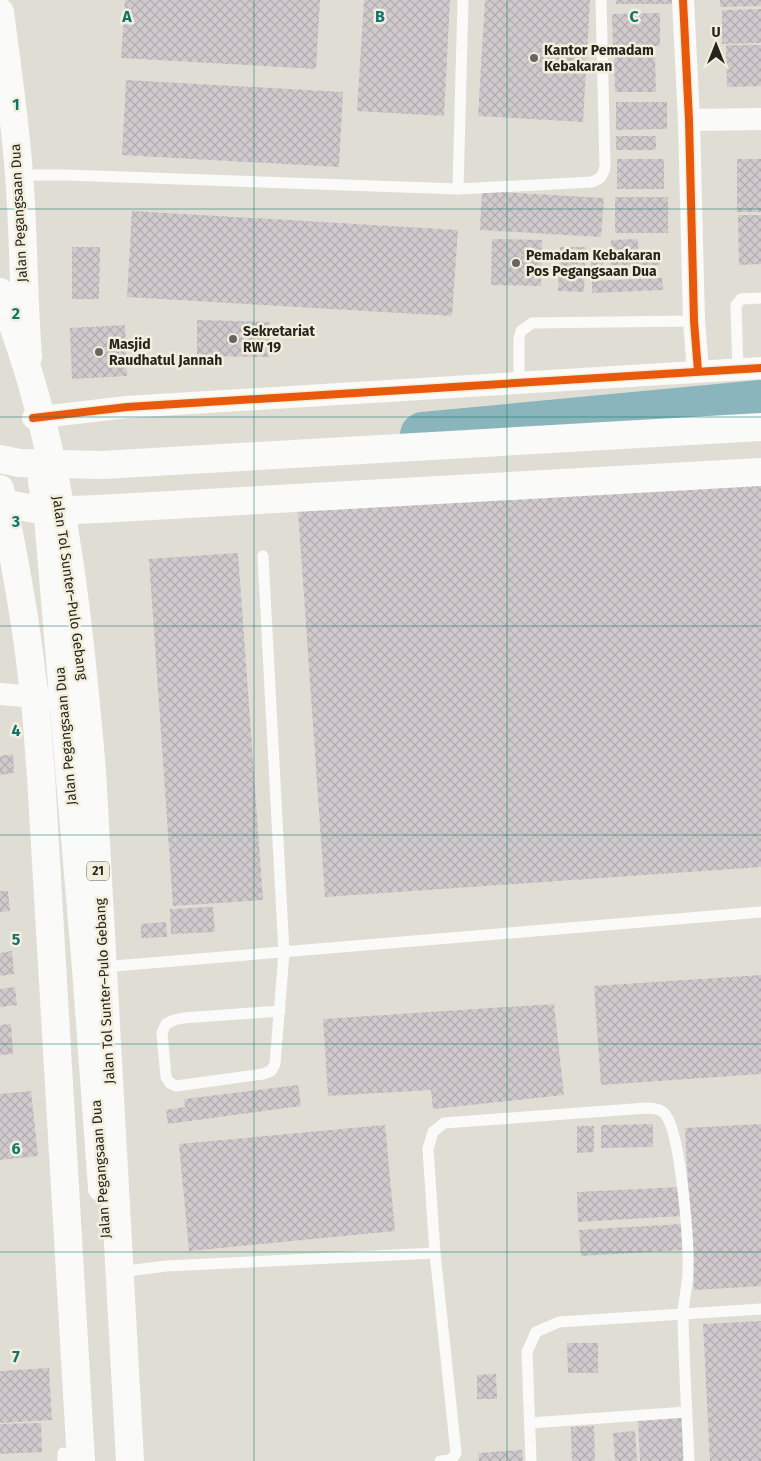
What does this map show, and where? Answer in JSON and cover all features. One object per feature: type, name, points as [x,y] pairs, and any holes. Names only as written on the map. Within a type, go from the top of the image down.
[{"type":"main road","name":"Jalan Pegangsaan Dua","points":[[0,12],[20,175],[24,309],[34,423],[47,511],[86,968],[122,1461]]},
{"type":"main road","name":"Jalan Tol Sunter–Pulo Gebang","points":[[0,292],[34,391],[54,478],[67,550],[86,696],[93,781],[130,1461]]},
{"type":"main road","points":[[0,459],[19,463],[102,465],[761,427]]},
{"type":"main road","points":[[69,1458],[41,776],[33,679],[13,550],[0,489],[22,493],[105,495],[761,457]]},
{"type":"main road","points":[[0,503],[47,511],[761,472]]},
{"type":"street","points":[[683,0],[689,120],[694,321],[698,372]]},
{"type":"street","points":[[689,120],[761,119]]},
{"type":"street","points":[[34,423],[127,407],[761,368]]},
{"type":"street","points":[[0,694],[62,698]]},
{"type":"lane","points":[[458,189],[463,0]]},
{"type":"lane","points":[[20,175],[66,174],[458,189],[592,182],[603,175],[605,158],[601,0]]},
{"type":"lane","points":[[738,370],[736,305],[741,299],[761,298]]},
{"type":"lane","points":[[520,382],[521,331],[532,323],[694,321]]},
{"type":"lane","points":[[264,556],[284,952],[280,1010],[275,1064],[271,1071],[264,1074],[176,1086],[170,1083],[166,1077],[162,1033],[166,1024],[183,1018],[280,1010]]},
{"type":"lane","points":[[86,968],[761,912]]},
{"type":"lane","points":[[440,1461],[450,1460],[456,1452],[435,1253],[428,1149],[433,1132],[444,1124],[648,1108],[657,1108],[666,1115],[672,1133],[682,1183],[687,1234],[688,1271],[683,1314],[689,1461]]},
{"type":"lane","points":[[108,1273],[166,1266],[435,1253]]},
{"type":"lane","points":[[531,1461],[527,1352],[536,1332],[559,1322],[761,1309]]},
{"type":"lane","points":[[530,1423],[687,1412]]},
{"type":"building","points":[[125,0],[320,0],[316,69],[121,58]]},
{"type":"building","points":[[364,0],[450,0],[444,116],[357,111]]},
{"type":"building","name":"Kantor Pemadam Kebakaran","points":[[485,0],[590,0],[583,122],[478,116]]},
{"type":"building","points":[[616,0],[673,0],[673,4],[616,4]]},
{"type":"building","points":[[720,0],[761,0],[761,6],[720,7]]},
{"type":"building","points":[[761,9],[761,43],[722,44],[722,10]]},
{"type":"building","points":[[660,13],[660,46],[613,47],[612,14]]},
{"type":"building","points":[[726,45],[761,45],[761,86],[727,87]]},
{"type":"building","points":[[614,56],[655,56],[656,92],[615,92]]},
{"type":"building","points":[[126,80],[343,92],[339,167],[122,155]]},
{"type":"building","points":[[616,102],[667,102],[667,129],[616,130]]},
{"type":"building","points":[[616,136],[656,136],[656,150],[616,150]]},
{"type":"building","points":[[617,159],[664,159],[664,189],[617,189]]},
{"type":"building","points":[[737,159],[761,159],[761,212],[737,212]]},
{"type":"building","points":[[482,191],[604,198],[601,237],[480,230]]},
{"type":"building","points":[[615,197],[668,197],[668,233],[615,233]]},
{"type":"building","points":[[132,211],[458,230],[452,316],[127,297]]},
{"type":"building","points":[[738,215],[761,215],[761,264],[739,265]]},
{"type":"building","name":"Pemadam Kebakaran Pos Pegangsaan Dua","points":[[492,239],[542,240],[541,286],[491,285]]},
{"type":"building","points":[[638,239],[638,250],[611,250],[611,240]]},
{"type":"building","points":[[72,247],[100,247],[99,299],[72,299]]},
{"type":"building","points":[[560,247],[586,247],[584,292],[558,291]]},
{"type":"building","points":[[592,250],[604,251],[602,275],[590,274]]},
{"type":"building","points":[[610,254],[660,255],[660,265],[610,265]]},
{"type":"building","points":[[607,267],[628,268],[628,276],[606,276]]},
{"type":"building","points":[[662,278],[663,290],[592,293],[592,281]]},
{"type":"building","name":"Sekretariat RW 19","points":[[197,320],[270,322],[269,357],[197,356]]},
{"type":"building","name":"Masjid Raudhatul Jannah","points":[[125,325],[127,376],[72,379],[70,328]]},
{"type":"building","points":[[761,478],[761,867],[325,897],[298,510]]},
{"type":"building","points":[[238,553],[263,900],[173,906],[149,559]]},
{"type":"building","points":[[13,754],[14,773],[0,775],[0,756]]},
{"type":"building","points":[[0,891],[8,891],[10,911],[0,912]]},
{"type":"building","points":[[213,907],[215,932],[171,934],[170,909]]},
{"type":"building","points":[[166,922],[167,937],[141,938],[141,924]]},
{"type":"building","points":[[12,951],[14,974],[0,976],[0,953]]},
{"type":"building","points":[[761,975],[761,1074],[601,1085],[594,986]]},
{"type":"building","points":[[15,987],[17,1005],[0,1007],[0,989]]},
{"type":"building","points":[[554,1004],[564,1095],[433,1109],[431,1090],[328,1096],[323,1019]]},
{"type":"building","points":[[11,1024],[13,1054],[0,1055],[0,1025]]},
{"type":"building","points":[[298,1085],[301,1106],[168,1124],[166,1110],[185,1107],[184,1099]]},
{"type":"building","points":[[31,1091],[38,1156],[0,1160],[0,1094]]},
{"type":"building","points":[[653,1124],[653,1147],[601,1148],[601,1125]]},
{"type":"building","points":[[761,1124],[761,1286],[694,1290],[685,1128]]},
{"type":"building","points":[[385,1125],[395,1231],[189,1251],[179,1144]]},
{"type":"building","points":[[577,1126],[594,1126],[594,1152],[577,1153]]},
{"type":"building","points":[[680,1187],[682,1216],[578,1222],[577,1192]]},
{"type":"building","points":[[681,1224],[682,1250],[581,1256],[579,1230]]},
{"type":"building","points":[[761,1321],[761,1461],[710,1461],[703,1324]]},
{"type":"building","points":[[567,1343],[598,1343],[598,1373],[568,1373]]},
{"type":"building","points":[[49,1368],[52,1420],[0,1423],[0,1371]]},
{"type":"building","points":[[496,1374],[497,1399],[477,1399],[477,1375]]},
{"type":"building","points":[[685,1416],[687,1461],[640,1461],[638,1418]]},
{"type":"building","points":[[41,1423],[42,1452],[0,1454],[0,1424]]},
{"type":"building","points":[[594,1426],[595,1461],[572,1461],[571,1427]]},
{"type":"building","points":[[635,1431],[637,1461],[615,1461],[613,1433]]},
{"type":"building","points":[[522,1450],[523,1461],[479,1461],[478,1453]]},
{"type":"waterway","points":[[423,435],[761,403]]},
{"type":"cycle path","points":[[683,0],[689,120],[694,321],[698,371]]},
{"type":"cycle path","points":[[33,418],[127,407],[761,368]]},
{"type":"place","name":"Kantor Pemadam Kebakaran","points":[[534,58]]},
{"type":"place","name":"Pemadam Kebakaran Pos Pegangsaan Dua","points":[[516,263]]},
{"type":"place","name":"Sekretariat RW 19","points":[[233,339]]},
{"type":"place","name":"Masjid Raudhatul Jannah","points":[[99,352]]}]
